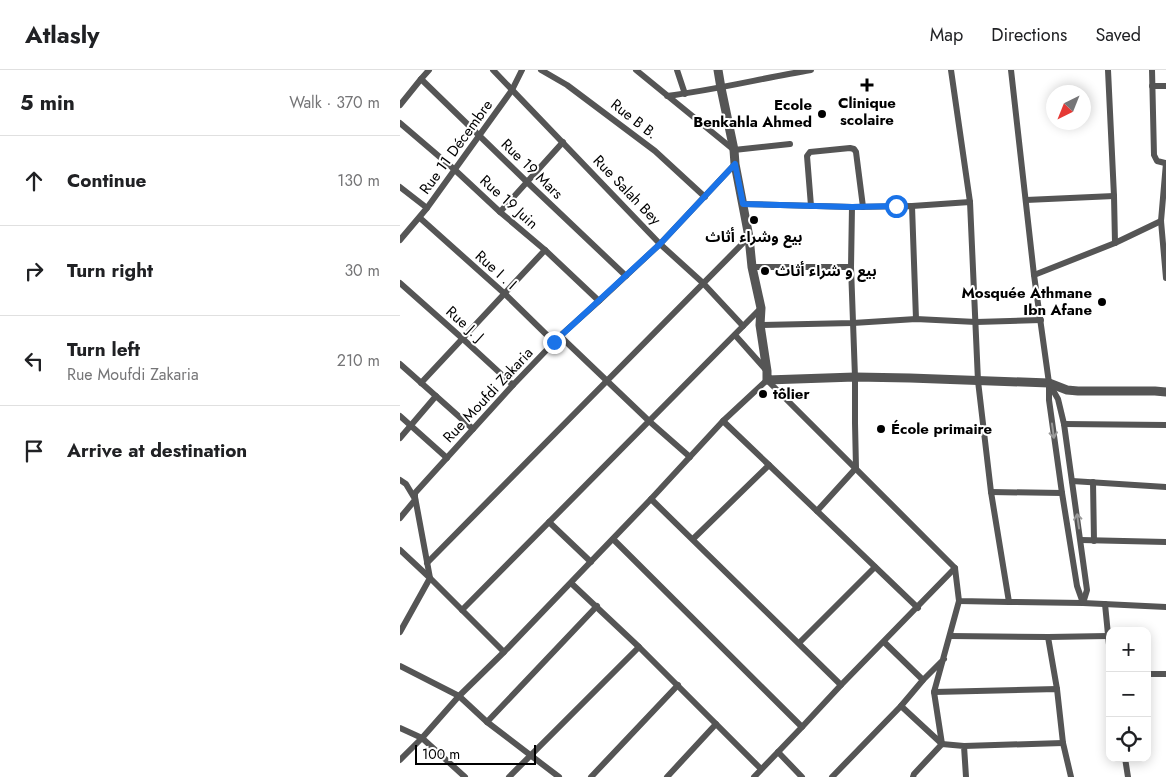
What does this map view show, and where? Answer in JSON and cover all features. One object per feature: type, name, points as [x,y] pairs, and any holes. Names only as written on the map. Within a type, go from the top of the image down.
[{"type":"street","name":"Rue Salah Bey","points":[[493,70],[660,244],[703,283],[743,326]]},
{"type":"street","name":"Rue 11 Décembre","points":[[400,240],[420,218],[455,170],[512,90],[522,70]]},
{"type":"street","name":"Rue B B.","points":[[541,70],[567,85],[656,151],[705,197]]},
{"type":"street","points":[[636,70],[734,150],[790,144]]},
{"type":"street","points":[[677,70],[684,94]]},
{"type":"street","points":[[718,70],[734,150],[749,237],[752,267],[761,308],[760,325],[767,375]]},
{"type":"street","points":[[667,96],[721,88],[775,73],[811,70]]},
{"type":"street","points":[[951,70],[970,202],[978,381],[991,492],[1009,602]]},
{"type":"street","points":[[1011,70],[1034,275],[1049,383],[1049,400],[1076,586],[1083,603]]},
{"type":"street","points":[[1108,70],[1116,243]]},
{"type":"street","points":[[1152,70],[1154,155],[1157,161],[1166,163],[1161,221],[1166,278]]},
{"type":"street","points":[[400,105],[428,71]]},
{"type":"street","name":"Rue 19 Mars","points":[[421,78],[626,276]]},
{"type":"street","points":[[1152,86],[1166,86]]},
{"type":"street","name":"Rue 19 Juin","points":[[400,124],[545,250],[599,301]]},
{"type":"street","points":[[500,212],[564,142]]},
{"type":"street","points":[[811,206],[808,153],[850,148],[856,152],[863,207]]},
{"type":"street","name":"Rue Moufdi Zakaria","points":[[400,518],[447,458],[513,385],[560,336],[660,244],[735,164]]},
{"type":"street","points":[[400,187],[427,208]]},
{"type":"street","points":[[1026,200],[1114,196]]},
{"type":"street","points":[[743,204],[863,207],[970,202]]},
{"type":"street","points":[[912,206],[916,319]]},
{"type":"street","points":[[817,511],[856,468],[851,267],[852,207]]},
{"type":"street","name":"Rue I . I","points":[[420,218],[505,294],[554,342]]},
{"type":"street","points":[[1034,275],[1116,243],[1161,221]]},
{"type":"street","points":[[427,563],[749,237]]},
{"type":"street","points":[[421,383],[545,250]]},
{"type":"street","points":[[752,267],[851,267]]},
{"type":"street","name":"Rue J. J","points":[[400,283],[513,385]]},
{"type":"street","points":[[462,610],[761,308]]},
{"type":"street","points":[[760,325],[853,323],[916,319],[976,322],[1041,320]]},
{"type":"street","points":[[734,335],[767,375],[955,568],[959,601],[934,692],[942,744]]},
{"type":"street","points":[[560,336],[606,381],[690,457]]},
{"type":"street","points":[[400,364],[473,429]]},
{"type":"street","points":[[400,760],[459,696],[613,539],[767,375],[1049,383],[1067,390],[1078,391],[1155,390],[1166,392]]},
{"type":"street","points":[[1049,383],[1058,399],[1064,424],[1087,590],[1083,603]]},
{"type":"street","points":[[400,438],[436,396]]},
{"type":"street","points":[[400,416],[447,458]]},
{"type":"street","points":[[724,421],[918,608]]},
{"type":"street","points":[[1064,424],[1166,425]]},
{"type":"street","points":[[693,539],[769,465]]},
{"type":"street","points":[[400,480],[406,484],[415,497],[430,578],[400,632]]},
{"type":"street","points":[[1072,481],[1166,486]]},
{"type":"street","points":[[1094,482],[1094,541]]},
{"type":"street","points":[[991,492],[1062,494]]},
{"type":"street","points":[[651,499],[841,685]]},
{"type":"street","points":[[550,522],[590,562]]},
{"type":"street","points":[[613,539],[802,727]]},
{"type":"street","points":[[1081,540],[1166,542]]},
{"type":"street","points":[[400,550],[504,652]]},
{"type":"street","points":[[799,643],[875,567]]},
{"type":"street","points":[[754,777],[955,568]]},
{"type":"street","points":[[571,583],[639,646],[761,769]]},
{"type":"street","points":[[959,601],[1083,603],[1166,607]]},
{"type":"street","points":[[1105,604],[1107,627]]},
{"type":"street","points":[[487,722],[597,606]]},
{"type":"street","points":[[950,636],[1106,636]]},
{"type":"street","points":[[1048,637],[1057,689],[1063,743],[1071,777]]},
{"type":"street","points":[[884,642],[923,680]]},
{"type":"street","points":[[509,777],[639,646]]},
{"type":"street","points":[[832,777],[944,659]]},
{"type":"street","points":[[400,666],[459,696],[487,722],[559,777]]},
{"type":"street","points":[[1151,674],[1166,674]]},
{"type":"street","points":[[592,777],[678,685]]},
{"type":"street","points":[[934,692],[1057,689]]},
{"type":"street","points":[[901,706],[942,744],[964,746],[1063,743]]},
{"type":"street","points":[[667,777],[716,724]]},
{"type":"street","points":[[400,728],[422,738],[465,777]]},
{"type":"street","points":[[912,776],[942,744]]},
{"type":"street","points":[[964,746],[966,777]]},
{"type":"street","points":[[778,752],[802,777]]},
{"type":"street","points":[[1126,762],[1128,777]]},
{"type":"place","name":"Clinique scolaire","points":[[867,85]]},
{"type":"place","name":"Ecole Benkahla Ahmed","points":[[822,114]]},
{"type":"place","name":"بيع وشراء أثاث","points":[[754,220]]},
{"type":"place","name":"بيع و شراء أثاث","points":[[765,271]]},
{"type":"place","name":"Mosquée Athmane Ibn Afane","points":[[1102,302]]},
{"type":"place","name":"tôlier","points":[[763,394]]},
{"type":"place","name":"École primaire","points":[[881,429]]},
{"type":"route","points":[[554,342],[660,244],[735,164],[743,204],[852,207],[896,206]]}]
